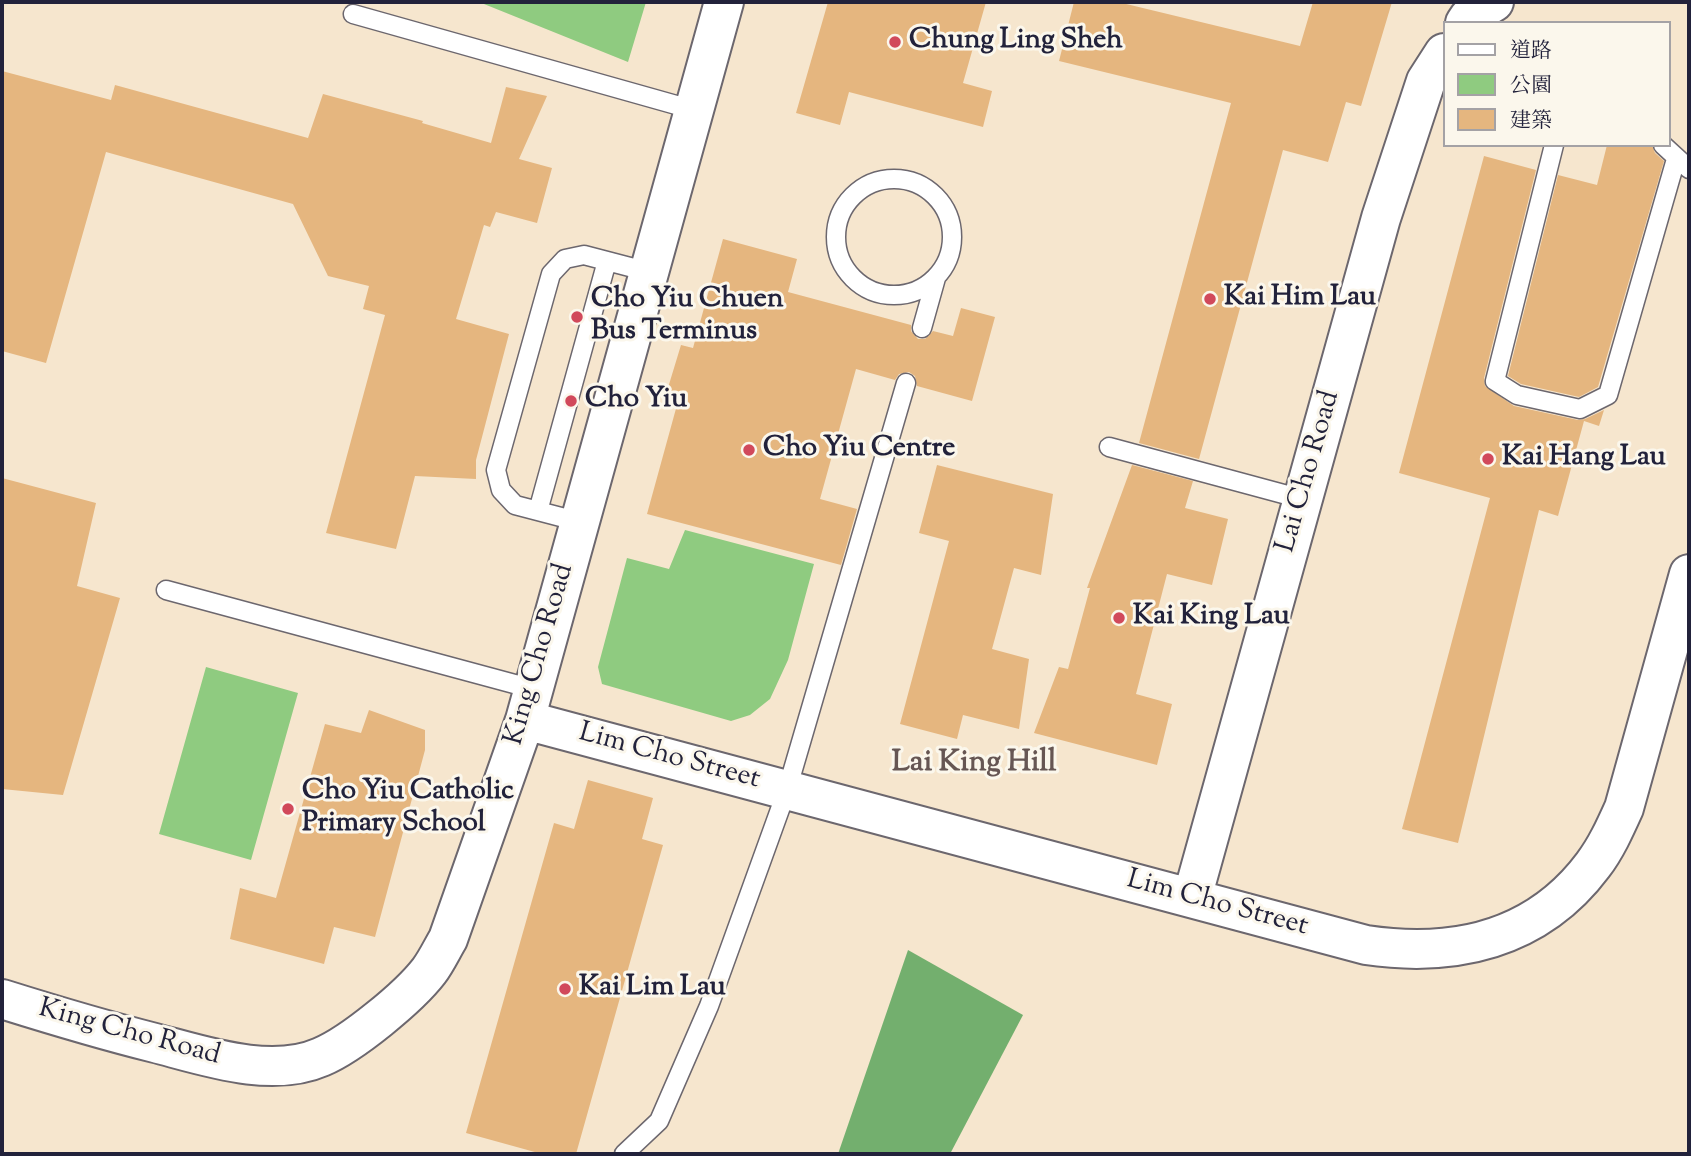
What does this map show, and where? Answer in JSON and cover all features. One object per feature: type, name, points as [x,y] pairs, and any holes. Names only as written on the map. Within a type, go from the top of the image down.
[{"type":"street","name":"King Cho Road","points":[[2,999],[81,1025],[242,1064],[267,1067],[321,1058],[357,1035],[429,971],[448,939],[529,705],[724,2]]},
{"type":"street","name":"Lai Cho Road","points":[[1192,898],[1381,218],[1426,81],[1442,56]]},
{"type":"street","name":"Lim Cho Street","points":[[529,705],[788,790],[1366,945],[1401,950],[1445,948],[1485,940],[1525,924],[1574,888],[1594,864],[1610,839],[1624,808],[1689,574]]},
{"type":"lane","points":[[353,14],[694,110]]},
{"type":"lane","points":[[1554,147],[1495,381],[1517,395],[1580,409],[1608,395],[1683,164],[1665,147]]},
{"type":"lane","points":[[922,328],[936,278],[947,263],[952,244],[952,225],[945,208],[933,193],[918,183],[899,178],[864,188],[850,200],[840,217],[836,236],[839,257],[849,274],[864,287],[882,294],[901,295],[920,290],[936,278]]},
{"type":"lane","points":[[580,522],[515,505],[501,490],[496,470],[551,274],[565,259],[584,255],[649,272]]},
{"type":"lane","points":[[538,511],[607,261]]},
{"type":"lane","points":[[624,1154],[659,1121],[709,1006],[788,790],[906,383]]},
{"type":"lane","points":[[1109,447],[1302,499]]},
{"type":"lane","points":[[166,590],[529,705]]},
{"type":"green space","points":[[479,2],[646,2],[628,62]]},
{"type":"green space","points":[[685,530],[814,564],[788,660],[770,699],[750,715],[731,721],[602,684],[598,667],[627,558],[669,569]]},
{"type":"green space","points":[[206,667],[298,693],[251,860],[159,834]]},
{"type":"green space","points":[[908,950],[1023,1015],[950,1154],[838,1154]]},
{"type":"building","name":"Chung Ling Sheh","points":[[828,2],[986,2],[963,83],[992,91],[983,127],[849,92],[840,125],[796,113]]},
{"type":"building","name":"Kai Him Lau","points":[[1074,2],[1118,2],[1300,46],[1313,2],[1392,2],[1361,106],[1346,102],[1328,162],[1283,150],[1199,459],[1139,443],[1231,103],[1059,61]]},
{"type":"building","points":[[2,71],[111,100],[115,85],[308,138],[323,94],[491,143],[506,87],[547,96],[519,159],[552,168],[537,223],[496,212],[490,227],[484,225],[456,319],[509,334],[476,460],[476,479],[415,476],[396,549],[326,533],[385,315],[363,309],[369,286],[328,276],[293,204],[106,152],[46,363],[2,351]]},
{"type":"building","points":[[1606,147],[1653,147],[1664,161],[1598,387],[1579,397],[1521,384],[1508,376],[1558,175],[1597,185]]},
{"type":"building","name":"Kai Hang Lau","points":[[1484,156],[1536,170],[1484,378],[1485,386],[1514,406],[1578,420],[1604,410],[1599,426],[1584,421],[1558,516],[1539,510],[1458,843],[1402,829],[1490,498],[1399,473]]},
{"type":"building","name":"Cho Yiu Centre","points":[[723,239],[797,259],[788,292],[911,325],[911,331],[918,339],[925,339],[933,331],[953,336],[961,308],[995,317],[972,401],[917,386],[915,376],[909,372],[899,374],[895,380],[856,369],[820,499],[857,509],[841,565],[647,514],[680,394],[667,391],[681,345],[693,348]]},
{"type":"building","points":[[937,465],[1053,494],[1041,575],[1014,568],[992,649],[1029,659],[1019,729],[963,715],[957,739],[900,724],[949,541],[919,533]]},
{"type":"building","points":[[1132,465],[1193,481],[1185,508],[1228,519],[1212,585],[1167,574],[1136,694],[1172,704],[1157,765],[1034,733],[1059,667],[1068,669],[1090,588],[1087,588]]},
{"type":"building","points":[[2,478],[96,503],[77,586],[120,598],[63,795],[2,789]]},
{"type":"building","points":[[369,710],[425,730],[425,750],[375,937],[334,927],[324,964],[230,939],[240,888],[276,898],[325,724],[361,733]]},
{"type":"building","name":"Kai Lim Lau","points":[[588,780],[653,798],[642,839],[663,845],[576,1154],[542,1154],[466,1133],[554,823],[574,829]]},
{"type":"place","name":"Chung Ling Sheh","points":[[895,42]]},
{"type":"place","name":"Kai Him Lau","points":[[1210,299]]},
{"type":"place","name":"Cho Yiu Chuen Bus Terminus","points":[[577,317]]},
{"type":"place","name":"Cho Yiu","points":[[571,401]]},
{"type":"place","name":"Cho Yiu Centre","points":[[749,450]]},
{"type":"place","name":"Kai Hang Lau","points":[[1488,459]]},
{"type":"place","name":"Kai King Lau","points":[[1119,618]]},
{"type":"place","name":"Cho Yiu Catholic Primary School","points":[[288,809]]},
{"type":"place","name":"Kai Lim Lau","points":[[565,989]]},
{"type":"district","name":"Lai King Hill","points":[[974,765]]}]
